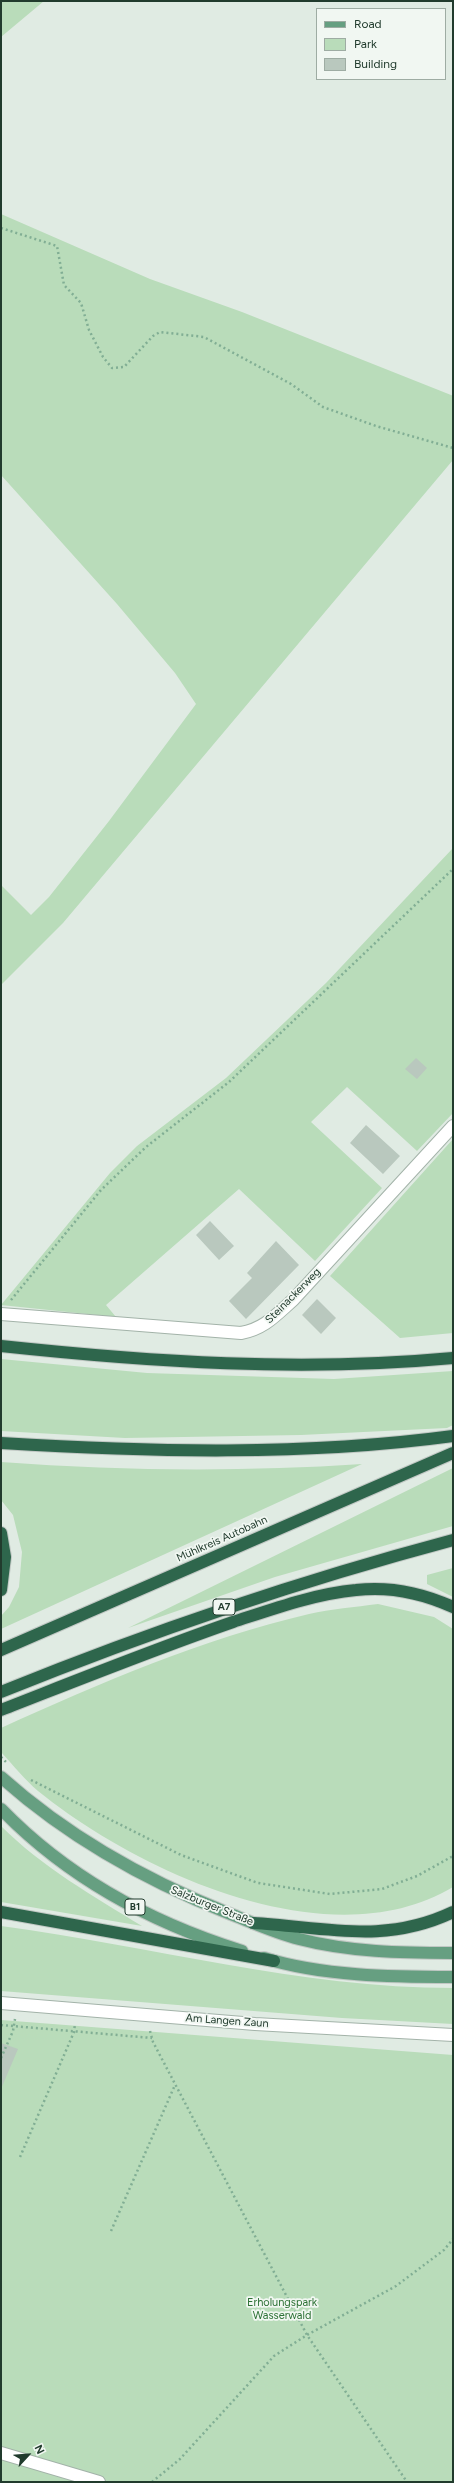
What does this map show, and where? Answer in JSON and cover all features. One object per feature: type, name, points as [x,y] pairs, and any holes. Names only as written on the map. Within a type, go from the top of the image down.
[{"type":"highway","points":[[1,1346],[151,1360],[287,1366],[374,1364],[453,1358]]},
{"type":"highway","points":[[1,1443],[207,1450],[318,1447],[453,1436]]},
{"type":"highway","name":"Mühlkreis Autobahn","points":[[1,1650],[453,1453]]},
{"type":"highway","points":[[1,1533],[5,1557],[1,1590]]},
{"type":"highway","name":"A7","points":[[1,1692],[133,1640],[223,1608],[308,1581],[453,1540]]},
{"type":"highway","points":[[1,1710],[203,1633],[291,1603],[328,1594],[356,1590],[396,1590],[416,1593],[453,1607]]},
{"type":"highway","points":[[1,1912],[274,1961]]},
{"type":"highway","points":[[253,1923],[302,1926],[351,1933],[385,1931],[431,1922],[453,1912]]},
{"type":"main road","name":"Salzburger Straße","points":[[1,1777],[28,1802],[92,1847],[154,1882],[253,1923],[300,1939],[357,1949],[453,1953]]},
{"type":"main road","name":"B1","points":[[1,1809],[66,1865],[105,1890],[150,1915],[204,1939],[274,1961],[351,1973],[396,1977],[453,1977]]},
{"type":"street","name":"Steinackerweg","points":[[1,1314],[241,1333],[254,1330],[265,1325],[293,1300],[453,1126]]},
{"type":"street","name":"Am Langen Zaun","points":[[1,2003],[255,2024],[453,2034]]},
{"type":"street","points":[[1,2453],[99,2482]]},
{"type":"path","points":[[1,228],[57,246],[64,285],[81,303],[89,330],[103,357],[112,368],[124,367],[153,336],[160,332],[204,337],[291,384],[323,407],[376,426],[453,448]]},
{"type":"path","points":[[10,1302],[101,1190],[146,1147],[229,1082],[453,869]]},
{"type":"path","points":[[50,1791],[181,1855],[258,1883],[330,1894],[382,1889],[418,1876],[453,1856]]},
{"type":"path","points":[[150,2015],[152,2038],[307,2335],[407,2482]]},
{"type":"path","points":[[1,2058],[14,2026],[15,2017]]},
{"type":"path","points":[[20,2157],[74,2032],[75,2022]]},
{"type":"path","points":[[1,2025],[152,2038]]},
{"type":"path","points":[[111,2231],[175,2084]]},
{"type":"path","points":[[152,2482],[191,2448],[274,2356],[307,2335],[396,2286],[444,2250],[453,2239]]},
{"type":"green space","points":[[1,1],[44,1],[1,37]]},
{"type":"green space","points":[[1,214],[150,279],[242,312],[453,396],[453,460],[63,923],[1,985],[1,885],[31,915],[49,897],[109,821],[196,704],[175,673],[117,604],[1,475]]},
{"type":"green space","points":[[453,848],[453,1113],[417,1151],[347,1087],[311,1122],[382,1188],[315,1261],[239,1189],[106,1305],[116,1317],[1,1305],[110,1173],[137,1146],[226,1078],[326,983]]},
{"type":"green space","points":[[453,1139],[453,1333],[400,1338],[330,1276]]},
{"type":"green space","points":[[1,1359],[147,1373],[334,1379],[453,1371],[453,1425],[447,1428],[301,1435],[125,1438],[1,1431]]},
{"type":"green space","points":[[1,1462],[136,1469],[317,1467],[362,1464],[1,1629],[1,1616],[9,1607],[19,1587],[22,1552],[13,1515],[1,1500]]},
{"type":"green space","points":[[453,1468],[453,1526],[275,1577],[128,1628]]},
{"type":"green space","points":[[453,1568],[453,1597],[427,1584],[427,1575]]},
{"type":"green space","points":[[378,1604],[434,1617],[453,1629],[453,1887],[404,1907],[350,1915],[294,1911],[237,1897],[181,1876],[128,1851],[79,1821],[38,1791],[1,1752],[1,1728],[152,1664],[191,1649],[269,1624],[317,1612]]},
{"type":"green space","points":[[1,1826],[33,1855],[51,1868],[142,1926],[1,1902]]},
{"type":"green space","points":[[1,1926],[58,1934],[283,1974],[396,1986],[453,1988],[453,2024],[342,2018],[1,1991]]},
{"type":"green space","name":"Erholungspark Wasserwald","points":[[1,2020],[453,2055],[453,2482],[1,2482]]},
{"type":"building","points":[[416,1058],[427,1068],[417,1079],[405,1069]]},
{"type":"building","points":[[366,1125],[400,1156],[383,1174],[350,1143]]},
{"type":"building","points":[[210,1221],[234,1246],[219,1260],[196,1235]]},
{"type":"building","points":[[276,1241],[299,1265],[246,1319],[229,1301],[252,1278],[247,1273]]},
{"type":"building","points":[[317,1299],[336,1318],[321,1334],[302,1315]]},
{"type":"building","points":[[1,2043],[18,2049],[1,2089]]}]
